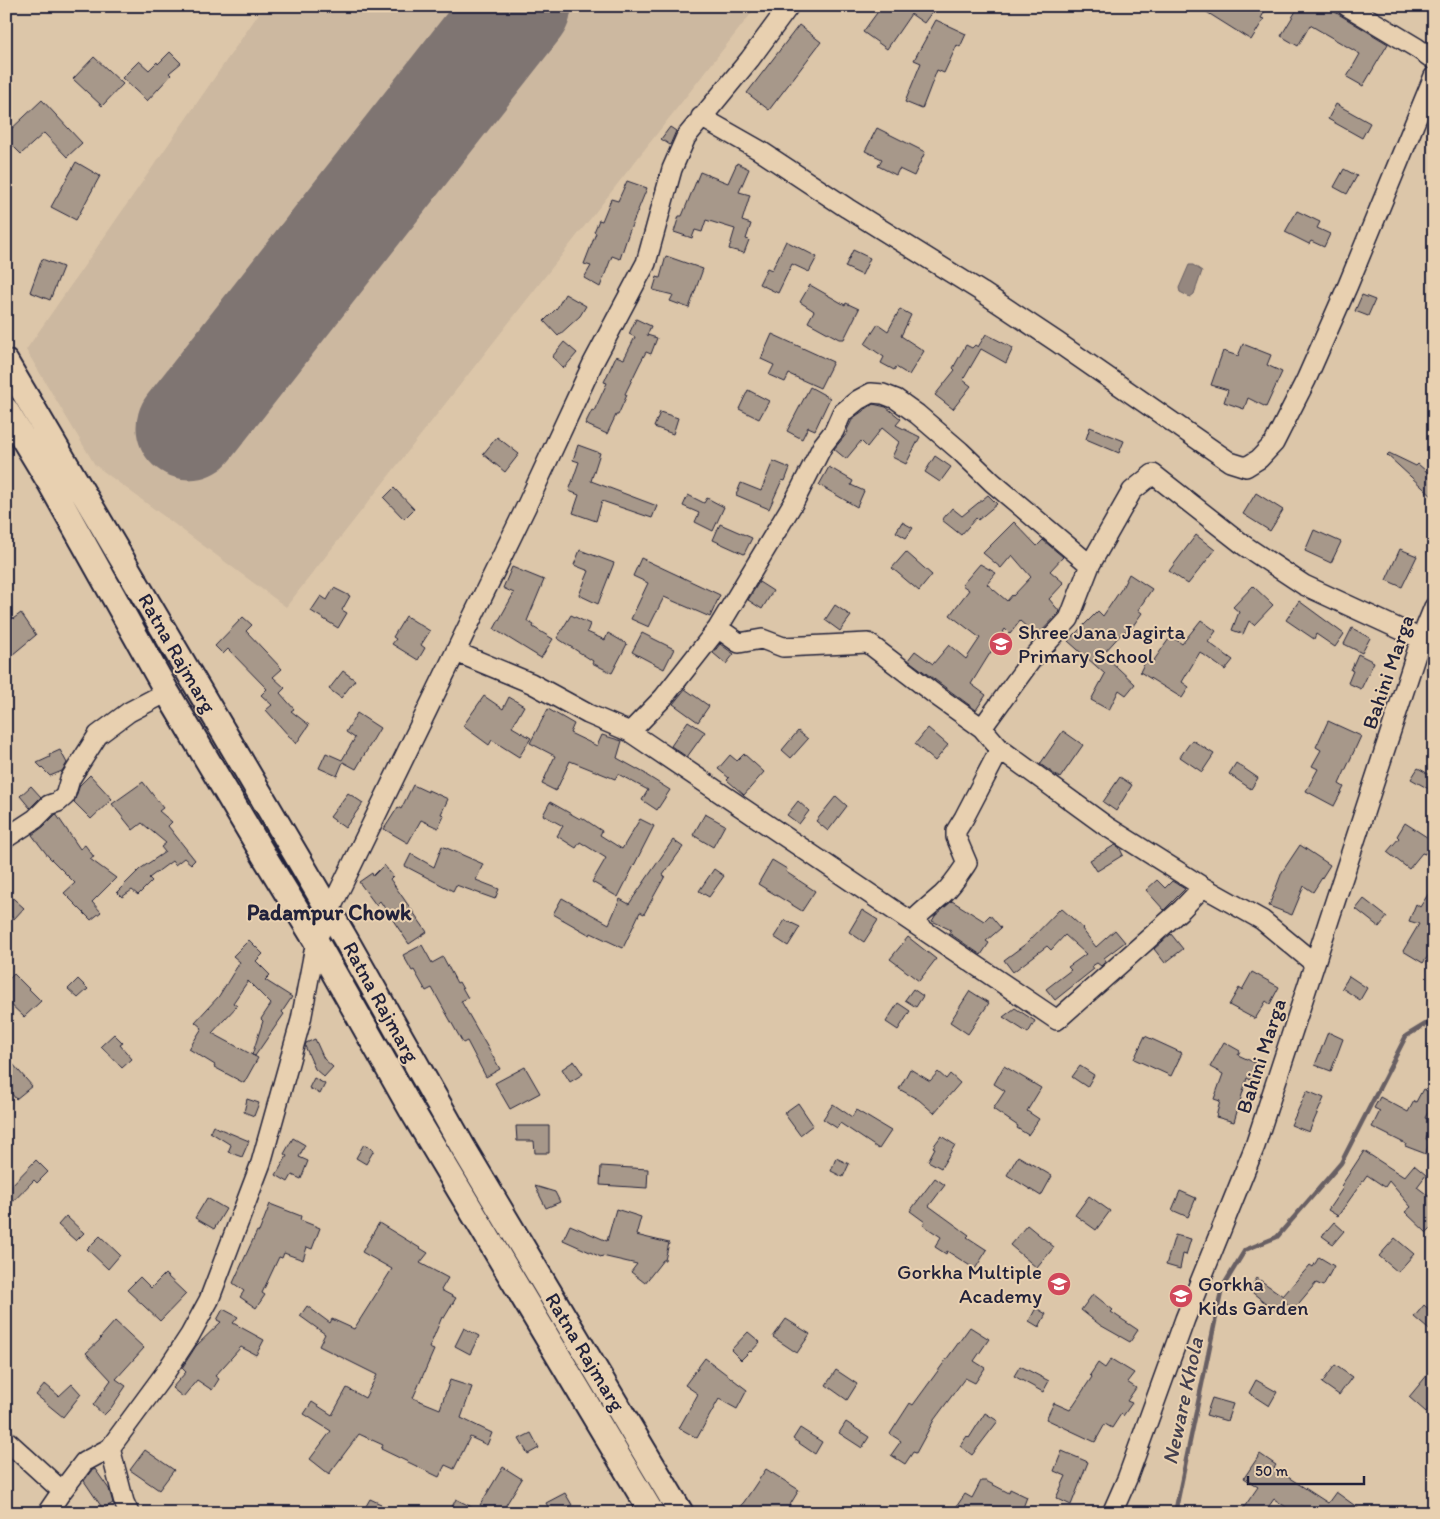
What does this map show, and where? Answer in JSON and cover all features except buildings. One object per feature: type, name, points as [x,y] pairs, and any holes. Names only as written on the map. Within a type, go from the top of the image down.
[{"type":"main road","name":"Ratna Rajmarg","points":[[6,362],[345,938],[464,1149],[681,1513]]},
{"type":"main road","name":"Ratna Rajmarg","points":[[6,410],[50,483],[167,692],[266,860],[316,940],[411,1110],[652,1513]]},
{"type":"street","points":[[47,1513],[84,1462],[110,1448],[163,1376],[190,1335],[209,1300],[261,1163],[301,1020],[316,940],[526,507],[593,362],[646,263],[672,169],[686,137],[750,59],[788,6]]},
{"type":"street","points":[[1347,6],[1434,60]]},
{"type":"street","points":[[701,117],[759,150],[847,208],[982,292],[1230,462],[1246,467],[1260,459],[1274,443],[1306,380],[1348,285],[1434,76]]},
{"type":"street","points":[[630,732],[662,698],[718,628],[795,500],[823,445],[834,431],[842,413],[858,400],[871,393],[882,394],[896,399],[917,414],[992,482],[1090,565]]},
{"type":"street","points":[[982,728],[1032,659],[1069,619],[1090,565],[1132,492],[1153,474],[1245,546],[1304,585],[1427,642]]},
{"type":"street","name":"Bahini Marga","points":[[1112,1513],[1127,1479],[1185,1319],[1255,1146],[1314,963],[1427,642],[1434,607]]},
{"type":"street","points":[[718,628],[739,643],[762,639],[783,647],[868,643],[982,728],[1000,749],[1106,826],[1203,887],[1262,920],[1314,963]]},
{"type":"street","points":[[456,652],[531,683],[588,714],[630,732],[1057,1020],[1175,915],[1203,887]]},
{"type":"street","points":[[6,838],[35,819],[49,805],[58,802],[65,796],[70,779],[98,735],[129,712],[167,692]]},
{"type":"street","points":[[912,922],[923,910],[941,896],[967,864],[956,837],[956,831],[1000,749]]},
{"type":"street","points":[[6,1440],[62,1490]]},
{"type":"street","points":[[110,1448],[124,1502],[129,1513]]},
{"type":"shaded area","points":[[264,6],[757,6],[286,607],[95,465],[26,350]]},
{"type":"shaded area","points":[[1189,265],[1193,265],[1202,271],[1194,294],[1190,297],[1180,292],[1179,288]]},
{"type":"waterway","name":"Neware Khola","points":[[1175,1513],[1222,1288],[1245,1250],[1277,1237],[1341,1163],[1406,1036],[1434,1019]]},
{"type":"runway","points":[[189,427],[519,6]]},
{"type":"place","name":"Shree Jana Jagirta Primary School","points":[[1001,644]]},
{"type":"place","name":"Gorkha Multiple Academy","points":[[1059,1284]]},
{"type":"place","name":"Gorkha Kids Garden","points":[[1181,1296]]},
{"type":"district","name":"Padampur Chowk","points":[[329,912]]}]
